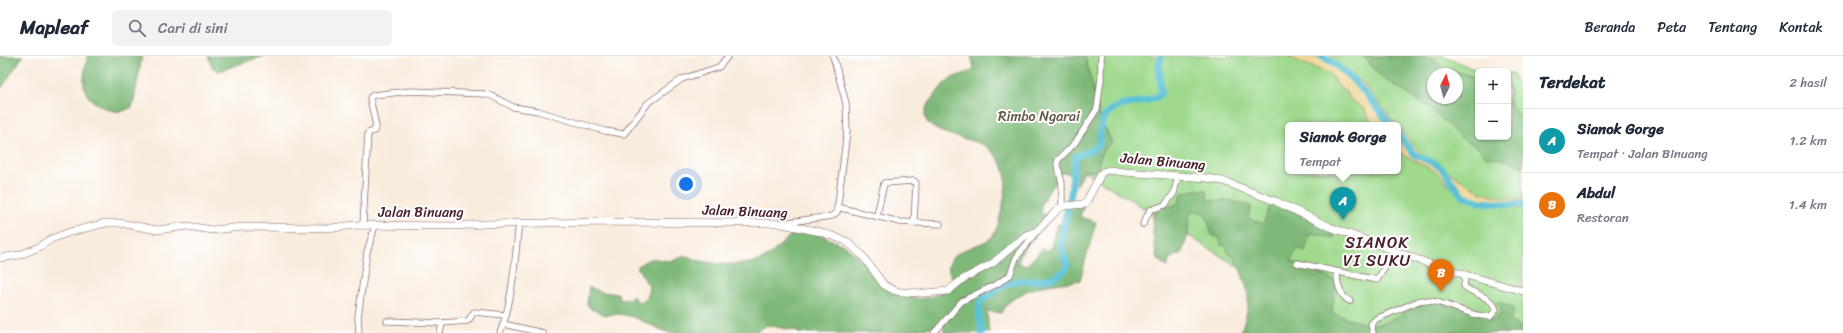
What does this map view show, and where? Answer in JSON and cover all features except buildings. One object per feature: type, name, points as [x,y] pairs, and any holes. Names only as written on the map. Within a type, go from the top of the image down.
[{"type":"main road","name":"Jalan Binuang","points":[[0,258],[27,253],[51,239],[70,232],[106,223],[120,223],[157,230],[187,226],[216,230],[249,226],[289,228],[455,226],[518,223],[777,223],[821,232],[846,242],[862,255],[884,285],[893,290],[901,292],[948,291],[963,279],[993,263],[1026,235],[1037,231],[1053,213],[1063,206],[1085,204],[1098,178],[1102,172],[1106,170],[1223,180],[1274,201],[1330,227],[1462,274],[1523,292]]},
{"type":"street","points":[[362,226],[368,133],[374,131],[376,126],[370,98],[373,95],[411,92],[485,94],[513,107],[538,112],[605,131],[624,134],[648,103],[682,79],[719,67],[725,62],[728,56]]},
{"type":"street","points":[[777,223],[832,216],[837,212],[847,132],[846,102],[833,56]]},
{"type":"street","points":[[1063,206],[1062,181],[1058,168],[1058,160],[1075,143],[1098,109],[1101,80],[1101,56]]},
{"type":"street","points":[[1143,224],[1150,210],[1165,205],[1168,198],[1174,193],[1178,176]]},
{"type":"street","points":[[876,215],[884,182],[914,181],[917,189],[914,223]]},
{"type":"street","points":[[837,207],[876,215],[900,222],[940,224]]},
{"type":"street","points":[[500,333],[511,285],[518,223]]},
{"type":"street","points":[[359,333],[358,316],[367,252],[375,226]]},
{"type":"street","points":[[934,333],[962,301],[997,284],[1010,275],[1016,258],[1037,231]]},
{"type":"street","points":[[1297,263],[1377,280],[1395,251]]},
{"type":"street","points":[[1337,272],[1341,294],[1344,298],[1350,301]]},
{"type":"street","points":[[1373,333],[1371,324],[1376,319],[1421,300],[1437,302],[1476,315],[1490,317],[1496,310],[1495,305],[1485,297],[1472,293],[1464,286],[1465,277],[1462,274]]},
{"type":"street","points":[[387,321],[442,323],[466,322],[474,312],[505,315]]},
{"type":"street","points":[[440,333],[442,323]]},
{"type":"street","points":[[503,324],[543,333]]},
{"type":"green space","points":[[0,56],[23,56],[0,90]]},
{"type":"green space","points":[[87,56],[142,56],[132,107],[123,111],[112,111],[95,103],[91,99],[84,86]]},
{"type":"green space","points":[[208,56],[264,56],[219,71],[212,67]]},
{"type":"green space","name":"Rimbo Ngarai","points":[[971,56],[1085,56],[1100,116],[1112,143],[1103,150],[1096,171],[1084,170],[1077,185],[1077,173],[1060,173],[1041,204],[1041,213],[1052,217],[1021,253],[1018,263],[1026,266],[1043,248],[1046,251],[1051,246],[1057,225],[1064,223],[1070,206],[1084,204],[1080,217],[1096,222],[1080,280],[1048,285],[1025,292],[1010,301],[1001,313],[987,311],[989,333],[944,333],[944,325],[909,331],[906,333],[798,333],[798,331],[767,325],[755,333],[669,333],[633,317],[620,314],[606,315],[591,309],[587,304],[589,287],[601,292],[619,294],[620,300],[628,299],[632,296],[639,302],[647,298],[649,286],[638,269],[638,266],[647,260],[655,259],[670,261],[687,256],[704,262],[726,264],[748,263],[765,258],[797,229],[818,234],[845,246],[902,295],[924,298],[930,297],[942,291],[954,282],[949,271],[950,263],[953,258],[958,253],[987,241],[995,233],[1003,204],[1006,185],[1005,173],[1001,163],[990,150],[985,146],[943,132],[933,127],[927,121],[925,113],[930,102],[944,84],[950,79],[973,70],[974,67]]},
{"type":"green space","points":[[973,56],[1445,56],[1475,69],[1475,140],[1511,140],[1511,73],[1513,73],[1523,100],[1523,333],[1363,333],[1287,297],[1039,143]]},
{"type":"green space","points":[[1363,56],[1428,56],[1446,68],[1427,68],[1427,104],[1463,104],[1463,73],[1475,77],[1475,140],[1511,140],[1511,105],[1523,119],[1523,168],[1506,160],[1487,157],[1477,147],[1461,138],[1430,108],[1380,76]]},
{"type":"green space","points":[[1195,190],[1206,190],[1208,200],[1231,201],[1251,206],[1248,218],[1263,224],[1272,202],[1335,231],[1334,238],[1310,233],[1305,251],[1297,248],[1291,261],[1336,281],[1332,313],[1358,322],[1374,324],[1390,320],[1423,304],[1440,301],[1453,301],[1465,304],[1482,317],[1491,320],[1500,314],[1501,308],[1496,303],[1500,302],[1514,309],[1510,321],[1523,328],[1523,333],[1240,333],[1247,311],[1248,293],[1246,285],[1233,255],[1228,253],[1226,246],[1221,245],[1220,238],[1212,235],[1206,215],[1194,211],[1191,213],[1188,236],[1182,252],[1171,258],[1167,267],[1157,258],[1154,245],[1152,216],[1158,211],[1179,203],[1182,193]]},
{"type":"sand","points":[[1289,56],[1326,56],[1363,83],[1394,122],[1371,122],[1364,109],[1349,98],[1346,92],[1338,86],[1330,74]]},
{"type":"sand","points":[[1401,130],[1422,155],[1482,193],[1523,201],[1523,209],[1470,201],[1459,195],[1435,171],[1401,154]]},
{"type":"waterway","points":[[982,333],[979,313],[980,302],[1008,283],[1047,279],[1060,274],[1066,269],[1067,263],[1063,256],[1062,239],[1071,193],[1076,156],[1090,151],[1099,145],[1102,123],[1108,113],[1122,105],[1155,98],[1161,93],[1159,65],[1161,56]]},
{"type":"waterway","points":[[1321,56],[1332,62],[1351,78],[1368,96],[1389,122]]},
{"type":"waterway","points":[[1401,138],[1415,155],[1434,163],[1442,169],[1462,195],[1480,202],[1523,205]]},
{"type":"place","name":"Sianok Gorge","points":[[1343,220]]},
{"type":"place","name":"Abdul","points":[[1441,292]]},
{"type":"district","name":"SIANOK VI SUKU","points":[[1377,251]]}]
